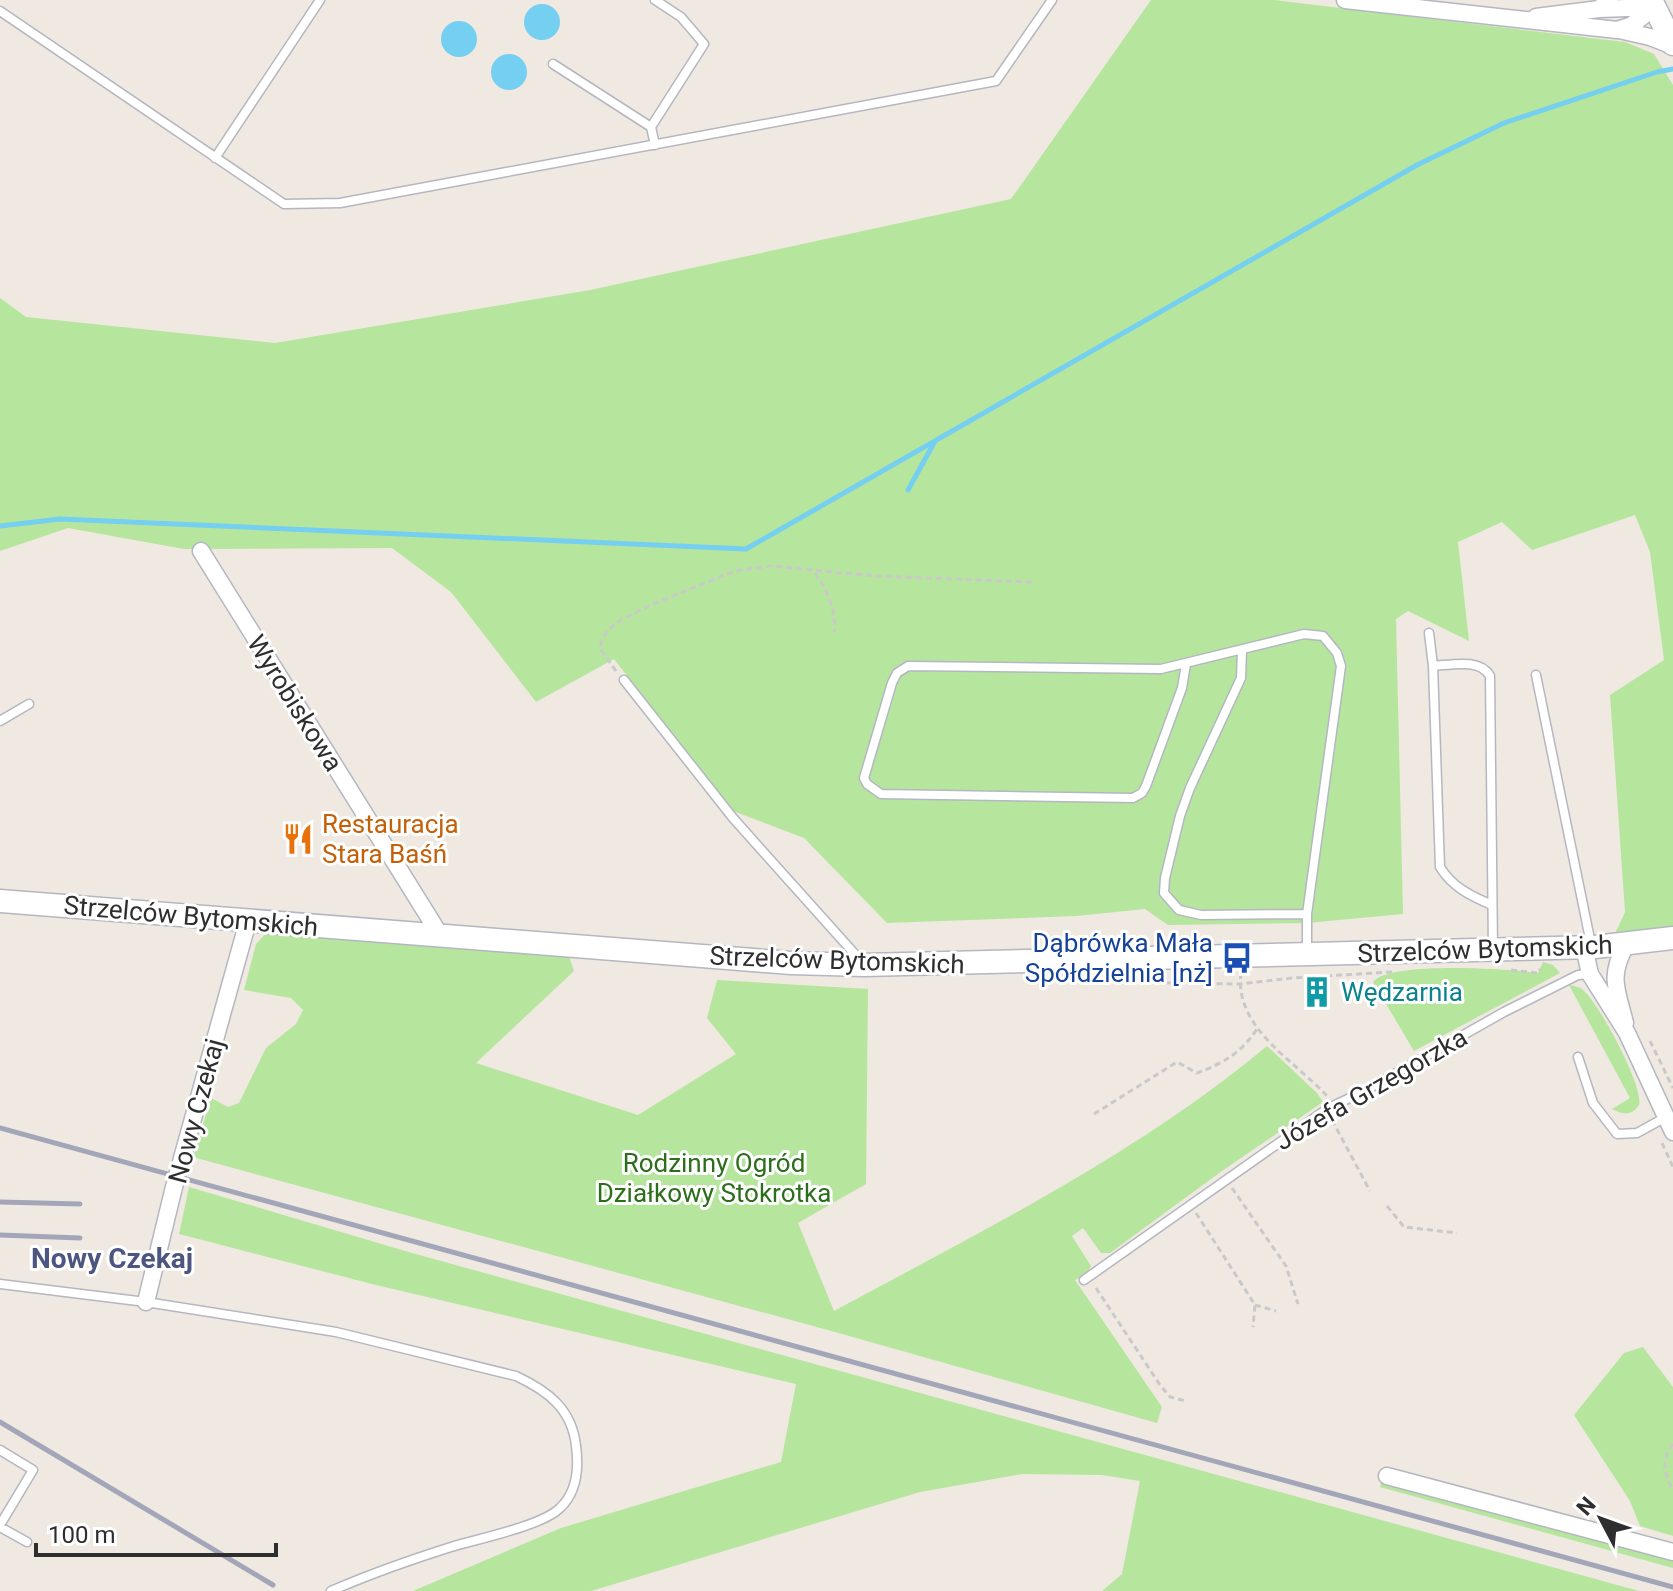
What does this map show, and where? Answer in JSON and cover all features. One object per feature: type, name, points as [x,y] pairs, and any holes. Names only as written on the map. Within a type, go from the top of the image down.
[{"type":"street","points":[[1345,0],[1617,30],[1673,45]]},
{"type":"street","points":[[1527,18],[1604,4],[1652,4]]},
{"type":"street","points":[[1617,30],[1632,25],[1652,4]]},
{"type":"street","points":[[1652,4],[1673,45]]},
{"type":"street","name":"Wyrobiskowa","points":[[201,551],[440,935]]},
{"type":"street","name":"Strzelców Bytomskich","points":[[1,898],[248,921],[791,963],[864,965],[1311,955],[1497,960],[1673,938]]},
{"type":"street","name":"Nowy Czekaj","points":[[146,1302],[248,921]]},
{"type":"street","points":[[1626,945],[1615,965],[1614,977],[1627,1033]]},
{"type":"street","points":[[1590,947],[1590,974],[1627,1033],[1669,1124]]},
{"type":"street","points":[[1590,947],[1614,977]]},
{"type":"street","points":[[1387,1476],[1673,1552]]},
{"type":"lane","points":[[215,158],[320,0]]},
{"type":"lane","points":[[651,127],[704,44],[681,17],[655,0]]},
{"type":"lane","points":[[0,11],[284,204],[340,203],[996,81],[1052,0]]},
{"type":"lane","points":[[553,64],[651,127],[655,145]]},
{"type":"lane","points":[[1429,633],[1433,666],[1440,867],[1447,879],[1492,905]]},
{"type":"lane","points":[[1186,664],[1182,688],[1146,786],[1142,793],[1133,798],[881,794],[864,778],[892,683],[897,673],[908,666],[1161,669],[1304,634],[1316,634],[1329,641],[1340,659],[1307,914],[1307,944],[1311,955]]},
{"type":"lane","points":[[1242,651],[1241,678],[1180,816],[1164,893],[1179,910],[1201,915],[1307,914]]},
{"type":"lane","points":[[1433,666],[1477,665],[1487,670],[1490,676],[1492,905],[1497,960]]},
{"type":"lane","points":[[1536,675],[1590,947]]},
{"type":"lane","points":[[624,680],[733,818],[864,965]]},
{"type":"lane","points":[[0,721],[29,704]]},
{"type":"lane","name":"Józefa Grzegorzka","points":[[1086,1279],[1190,1203],[1331,1107],[1504,1012],[1578,975],[1590,974]]},
{"type":"lane","points":[[1578,1057],[1593,1103],[1617,1134],[1637,1133],[1669,1124]]},
{"type":"lane","points":[[0,1284],[146,1302],[336,1332],[501,1373],[536,1386],[563,1408],[574,1431],[577,1453],[575,1485],[560,1508],[545,1518],[449,1548],[331,1591]]},
{"type":"lane","points":[[0,1450],[33,1470],[0,1526],[27,1542]]},
{"type":"path","points":[[624,680],[601,650],[601,642],[607,631],[619,621],[734,571],[771,566],[1034,582]]},
{"type":"path","points":[[814,571],[831,602],[836,620],[834,632]]},
{"type":"path","points":[[1243,957],[1240,984],[1248,1015],[1257,1029],[1331,1107],[1370,1191]]},
{"type":"path","points":[[1497,960],[1538,973],[1543,962]]},
{"type":"path","points":[[1158,978],[1166,983],[1240,984],[1393,972]]},
{"type":"path","points":[[1094,1114],[1177,1062],[1197,1073],[1221,1064],[1238,1054],[1257,1029]]},
{"type":"path","points":[[1647,1035],[1673,1088]]},
{"type":"path","points":[[1225,1179],[1286,1266],[1298,1304]]},
{"type":"path","points":[[1190,1203],[1255,1305],[1253,1327]]},
{"type":"path","points":[[1387,1206],[1404,1227],[1457,1233]]},
{"type":"path","points":[[1086,1279],[1160,1385],[1170,1397],[1186,1401]]},
{"type":"path","points":[[1255,1305],[1276,1311]]},
{"type":"path","points":[[1673,1444],[1668,1450],[1665,1476],[1673,1490]]},
{"type":"green space","points":[[1151,0],[1274,0],[1625,42],[1654,54],[1673,85],[1673,928],[1615,934],[1625,912],[1610,695],[1664,660],[1650,552],[1635,515],[1532,550],[1502,522],[1458,542],[1469,641],[1408,611],[1396,619],[1403,914],[1307,923],[1168,925],[1145,909],[1076,916],[887,923],[804,838],[733,811],[614,659],[536,702],[451,592],[392,548],[184,549],[68,528],[0,551],[0,298],[26,317],[275,343],[590,290],[1011,199]]},
{"type":"green space","name":"Rodzinny Ogród Działkowy Stokrotka","points":[[267,932],[569,956],[574,971],[476,1063],[638,1115],[736,1054],[707,1018],[717,980],[868,989],[866,1184],[798,1223],[834,1311],[1002,1221],[1111,1157],[1217,1085],[1267,1046],[1323,1102],[1110,1253],[1101,1253],[1083,1228],[1072,1236],[1091,1266],[1086,1274],[1075,1280],[1162,1407],[1157,1423],[193,1157],[211,1098],[228,1107],[239,1103],[266,1048],[296,1024],[303,1010],[291,998],[244,990],[256,944]]},
{"type":"green space","points":[[1543,962],[1553,965],[1560,973],[1414,1051],[1373,982],[1384,975],[1425,969],[1538,973]]},
{"type":"green space","points":[[1569,985],[1582,989],[1593,1001],[1620,1048],[1639,1096],[1639,1105],[1630,1113],[1612,1109],[1630,1098]]},
{"type":"green space","points":[[189,1187],[412,1253],[1639,1591],[1102,1591],[1122,1574],[1140,1481],[1102,1475],[1022,1474],[920,1492],[591,1591],[413,1591],[561,1528],[781,1462],[796,1384],[372,1284],[179,1234]]},
{"type":"green space","points":[[1643,1347],[1673,1387],[1673,1536],[1640,1526],[1630,1501],[1574,1415],[1624,1353]]},
{"type":"green space","points":[[1383,1479],[1673,1560],[1673,1568],[1380,1487]]},
{"type":"water","points":[[542,4],[555,9],[560,22],[555,35],[542,40],[529,35],[524,22],[529,9]]},
{"type":"water","points":[[459,21],[472,26],[477,39],[472,52],[459,57],[446,52],[441,39],[446,26]]},
{"type":"water","points":[[509,54],[522,59],[527,72],[522,85],[509,90],[496,85],[491,72],[496,59]]},
{"type":"waterway","points":[[0,526],[60,519],[746,549],[1417,165],[1504,123],[1673,69]]},
{"type":"waterway","points":[[908,490],[934,443]]},
{"type":"railway","points":[[0,1128],[1673,1587]]},
{"type":"railway","points":[[0,1202],[80,1204]]},
{"type":"railway","points":[[0,1235],[80,1238]]},
{"type":"railway","points":[[0,1422],[273,1585]]},
{"type":"place","name":"Restauracja Stara Baśń","points":[[298,839]]},
{"type":"place","name":"Dąbrówka Mała Spółdzielnia [nż]","points":[[1237,958]]},
{"type":"place","name":"Wędzarnia","points":[[1317,992]]},
{"type":"district","name":"Nowy Czekaj","points":[[112,1258]]}]
